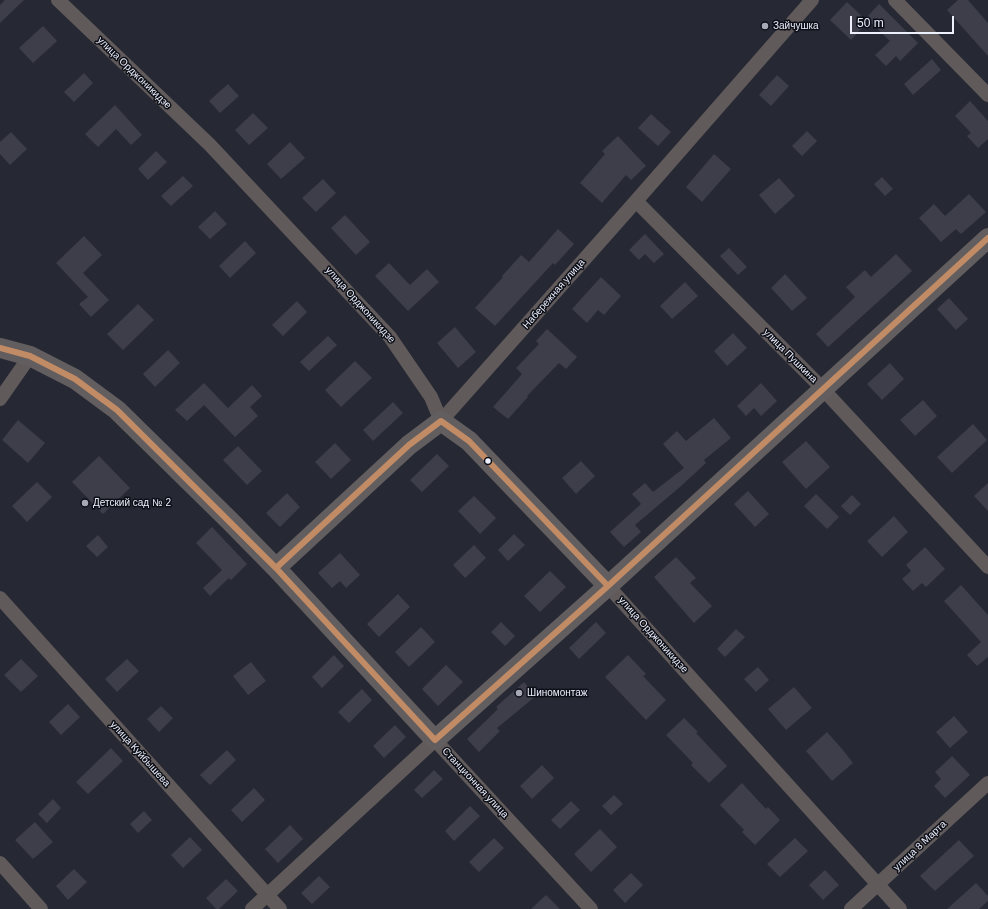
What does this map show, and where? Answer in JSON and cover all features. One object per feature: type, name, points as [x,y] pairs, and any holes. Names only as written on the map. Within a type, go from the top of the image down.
[{"type":"main road","points":[[435,740],[608,586],[988,238]]},
{"type":"main road","name":"Станционная улица","points":[[0,348],[30,356],[75,379],[116,410],[276,568],[435,740]]},
{"type":"main road","name":"Набережная улица","points":[[276,568],[409,445],[441,421]]},
{"type":"main road","name":"улица Орджоникидзе","points":[[441,421],[469,441],[608,586]]},
{"type":"street","name":"улица Орджоникидзе","points":[[58,0],[210,145],[390,337],[431,397],[441,421]]},
{"type":"street","name":"Набережная улица","points":[[441,421],[812,0]]},
{"type":"street","points":[[895,0],[988,95]]},
{"type":"street","name":"улица Пушкина","points":[[636,201],[823,389],[988,567]]},
{"type":"street","points":[[0,399],[30,356]]},
{"type":"street","name":"улица Орджоникидзе","points":[[608,586],[900,909]]},
{"type":"street","name":"улица Куйбышева","points":[[0,598],[280,909]]},
{"type":"street","points":[[252,909],[435,740]]},
{"type":"street","name":"Станционная улица","points":[[435,740],[591,909]]},
{"type":"street","name":"улица 8 Марта","points":[[851,909],[988,783]]},
{"type":"street","points":[[0,863],[41,909]]},
{"type":"building","points":[[5,0],[24,0],[0,23],[0,5]]},
{"type":"building","points":[[958,0],[968,0],[988,23],[988,56],[947,10]]},
{"type":"building","points":[[847,2],[868,22],[851,40],[830,20]]},
{"type":"building","points":[[879,4],[918,43],[900,61],[896,56],[886,66],[875,55],[890,41],[866,18]]},
{"type":"building","points":[[43,26],[57,41],[33,63],[19,48]]},
{"type":"building","points":[[932,59],[941,70],[913,95],[904,84]]},
{"type":"building","points":[[84,73],[93,83],[74,102],[64,92]]},
{"type":"building","points":[[777,75],[789,86],[771,106],[759,95]]},
{"type":"building","points":[[228,84],[239,96],[220,113],[209,101]]},
{"type":"building","points":[[970,101],[988,121],[988,139],[978,148],[967,136],[971,133],[955,116]]},
{"type":"building","points":[[115,105],[142,135],[131,145],[116,129],[98,147],[85,134]]},
{"type":"building","points":[[253,113],[268,128],[249,145],[235,130]]},
{"type":"building","points":[[651,114],[671,132],[658,146],[638,128]]},
{"type":"building","points":[[807,131],[817,141],[802,156],[792,146]]},
{"type":"building","points":[[11,132],[27,149],[10,165],[0,154],[0,142]]},
{"type":"building","points":[[618,136],[646,166],[631,180],[626,175],[602,203],[580,183],[605,154],[602,151]]},
{"type":"building","points":[[290,142],[305,158],[281,179],[267,164]]},
{"type":"building","points":[[156,151],[167,162],[148,180],[138,169]]},
{"type":"building","points":[[714,154],[731,169],[702,202],[686,187]]},
{"type":"building","points":[[183,176],[193,186],[171,206],[161,196]]},
{"type":"building","points":[[882,177],[893,189],[885,196],[874,184]]},
{"type":"building","points":[[779,178],[795,196],[775,214],[759,195]]},
{"type":"building","points":[[323,179],[336,193],[316,212],[302,198]]},
{"type":"building","points":[[969,194],[986,212],[961,234],[956,229],[941,242],[919,218],[934,204],[945,216]]},
{"type":"building","points":[[215,211],[227,224],[210,239],[198,227]]},
{"type":"building","points":[[345,215],[370,242],[356,255],[331,228]]},
{"type":"building","points":[[558,229],[574,244],[555,265],[553,263],[495,326],[475,308],[521,255],[529,262]]},
{"type":"building","points":[[645,234],[664,254],[654,263],[645,254],[639,260],[629,250]]},
{"type":"building","points":[[84,236],[102,255],[83,273],[109,300],[91,317],[79,304],[88,297],[56,263]]},
{"type":"building","points":[[245,241],[256,253],[230,278],[219,266]]},
{"type":"building","points":[[729,248],[747,267],[738,275],[720,256]]},
{"type":"building","points":[[896,254],[912,271],[828,347],[816,334],[855,297],[846,287],[865,270],[871,277]]},
{"type":"building","points":[[389,263],[410,285],[427,269],[439,282],[408,311],[375,276]]},
{"type":"building","points":[[785,274],[807,298],[792,311],[771,288]]},
{"type":"building","points":[[601,277],[621,296],[604,315],[598,310],[587,323],[572,309]]},
{"type":"building","points":[[685,282],[698,296],[672,319],[660,306]]},
{"type":"building","points":[[949,298],[968,319],[956,330],[937,309]]},
{"type":"building","points":[[297,301],[307,312],[283,336],[272,325]]},
{"type":"building","points":[[138,304],[154,320],[123,350],[107,334]]},
{"type":"building","points":[[455,327],[476,352],[458,368],[437,343]]},
{"type":"building","points":[[547,329],[577,357],[566,369],[559,363],[527,396],[528,397],[508,419],[493,407],[522,374],[516,368],[539,344],[536,341]]},
{"type":"building","points":[[733,333],[747,348],[727,366],[714,351]]},
{"type":"building","points":[[328,336],[337,345],[309,371],[300,362]]},
{"type":"building","points":[[168,350],[180,363],[155,387],[143,374]]},
{"type":"building","points":[[355,361],[372,378],[341,407],[325,390]]},
{"type":"building","points":[[890,363],[904,379],[882,400],[867,384]]},
{"type":"building","points":[[204,383],[228,408],[252,385],[262,396],[250,407],[258,416],[235,437],[204,405],[187,421],[175,410]]},
{"type":"building","points":[[761,383],[777,401],[761,416],[754,408],[746,416],[737,406]]},
{"type":"building","points":[[923,400],[937,416],[915,436],[900,420]]},
{"type":"building","points":[[393,402],[403,413],[373,441],[363,430]]},
{"type":"building","points":[[714,418],[731,438],[704,460],[706,463],[680,487],[635,525],[641,532],[624,547],[610,532],[641,504],[632,494],[645,483],[653,492],[684,468],[663,444],[677,431],[686,441]]},
{"type":"building","points":[[18,420],[45,443],[28,463],[2,440]]},
{"type":"building","points":[[973,424],[987,440],[952,473],[937,457]]},
{"type":"building","points":[[806,441],[830,467],[806,489],[782,462]]},
{"type":"building","points":[[335,443],[351,460],[331,479],[315,462]]},
{"type":"building","points":[[238,446],[262,471],[247,485],[223,460]]},
{"type":"building","points":[[437,454],[449,466],[422,492],[410,480]]},
{"type":"building","points":[[99,456],[130,488],[103,514],[72,482]]},
{"type":"building","points":[[581,461],[595,476],[576,494],[562,478]]},
{"type":"building","points":[[37,482],[52,497],[27,522],[12,506]]},
{"type":"building","points":[[988,483],[988,511],[974,496]]},
{"type":"building","points":[[748,491],[769,514],[755,527],[734,504]]},
{"type":"building","points":[[287,493],[300,507],[280,527],[266,513]]},
{"type":"building","points":[[816,494],[839,517],[827,529],[804,506]]},
{"type":"building","points":[[852,495],[861,504],[850,515],[841,506]]},
{"type":"building","points":[[474,496],[496,518],[480,534],[458,511]]},
{"type":"building","points":[[894,516],[908,532],[882,557],[867,541]]},
{"type":"building","points":[[212,527],[247,564],[231,580],[229,578],[210,596],[203,588],[222,570],[196,543]]},
{"type":"building","points":[[514,534],[525,545],[508,561],[498,550]]},
{"type":"building","points":[[98,535],[108,547],[97,557],[86,546]]},
{"type":"building","points":[[474,545],[486,558],[465,578],[453,565]]},
{"type":"building","points":[[925,547],[945,569],[926,587],[922,583],[913,591],[902,579],[911,571],[906,565]]},
{"type":"building","points":[[340,553],[360,575],[346,588],[340,581],[332,588],[318,573]]},
{"type":"building","points":[[676,557],[696,578],[690,583],[712,606],[694,623],[654,577]]},
{"type":"building","points":[[550,571],[566,587],[540,612],[524,596]]},
{"type":"building","points":[[961,585],[988,615],[988,657],[977,666],[967,655],[981,642],[944,601]]},
{"type":"building","points":[[398,594],[410,607],[379,637],[367,624]]},
{"type":"building","points":[[501,622],[515,636],[505,646],[491,632]]},
{"type":"building","points":[[596,622],[606,633],[579,659],[569,648]]},
{"type":"building","points":[[421,627],[435,642],[409,667],[395,652]]},
{"type":"building","points":[[736,629],[745,637],[725,657],[717,649]]},
{"type":"building","points":[[334,655],[344,666],[322,688],[312,677]]},
{"type":"building","points":[[628,655],[646,674],[643,676],[666,700],[646,720],[605,677]]},
{"type":"building","points":[[21,659],[38,676],[21,692],[4,675]]},
{"type":"building","points":[[127,659],[139,671],[117,692],[105,679]]},
{"type":"building","points":[[251,662],[266,681],[248,695],[233,676]]},
{"type":"building","points":[[446,665],[463,682],[438,706],[422,689]]},
{"type":"building","points":[[758,667],[769,680],[756,692],[744,679]]},
{"type":"building","points":[[524,682],[536,696],[497,728],[500,731],[479,752],[467,739],[498,709],[496,707]]},
{"type":"building","points":[[794,687],[812,708],[786,730],[768,709]]},
{"type":"building","points":[[362,689],[372,700],[349,723],[338,712]]},
{"type":"building","points":[[68,704],[80,717],[61,735],[49,722]]},
{"type":"building","points":[[161,706],[173,718],[159,732],[147,719]]},
{"type":"building","points":[[954,716],[968,732],[950,748],[936,732]]},
{"type":"building","points":[[684,718],[727,766],[709,783],[691,765],[693,763],[666,735]]},
{"type":"building","points":[[395,725],[406,737],[384,758],[373,746]]},
{"type":"building","points":[[827,732],[853,763],[832,781],[806,751]]},
{"type":"building","points":[[111,748],[123,761],[88,794],[76,782]]},
{"type":"building","points":[[227,750],[236,760],[210,785],[200,775]]},
{"type":"building","points":[[952,756],[970,775],[945,798],[934,786],[941,779],[935,772]]},
{"type":"building","points":[[542,765],[554,778],[532,799],[520,786]]},
{"type":"building","points":[[434,770],[443,779],[422,798],[414,790]]},
{"type":"building","points":[[742,783],[766,809],[768,807],[780,820],[755,845],[742,832],[744,830],[720,805]]},
{"type":"building","points":[[254,788],[265,800],[242,822],[231,810]]},
{"type":"building","points":[[614,795],[623,804],[611,815],[602,806]]},
{"type":"building","points":[[53,799],[61,808],[47,823],[38,814]]},
{"type":"building","points":[[571,801],[580,810],[560,829],[551,820]]},
{"type":"building","points":[[470,806],[480,816],[454,841],[445,831]]},
{"type":"building","points":[[144,811],[152,820],[138,833],[130,824]]},
{"type":"building","points":[[35,822],[53,842],[33,859],[15,840]]},
{"type":"building","points":[[290,825],[303,839],[278,863],[265,849]]},
{"type":"building","points":[[600,829],[617,847],[591,872],[574,854]]},
{"type":"building","points":[[190,837],[202,850],[183,868],[171,855]]},
{"type":"building","points":[[494,838],[504,848],[479,872],[469,862]]},
{"type":"building","points":[[795,838],[808,851],[780,877],[767,864]]},
{"type":"building","points":[[959,840],[974,856],[935,891],[920,876]]},
{"type":"building","points":[[74,869],[87,882],[68,900],[56,886]]},
{"type":"building","points":[[825,870],[839,885],[823,900],[809,885]]},
{"type":"building","points":[[631,873],[643,885],[625,903],[613,890]]},
{"type":"building","points":[[319,876],[330,887],[312,904],[301,893]]},
{"type":"building","points":[[226,879],[238,891],[219,909],[216,909],[206,898]]},
{"type":"building","points":[[976,883],[988,896],[988,901],[979,909],[947,909]]},
{"type":"building","points":[[546,895],[560,909],[531,909]]},
{"type":"transit line","points":[[0,348],[30,356],[75,379],[117,410],[276,568],[435,740],[608,586],[988,238]]},
{"type":"transit line","points":[[276,568],[409,445],[441,421],[469,441],[608,586]]},
{"type":"place","name":"Зайчушка","points":[[765,26]]},
{"type":"place","name":"Детский сад № 2","points":[[85,503]]},
{"type":"place","name":"Шиномонтаж","points":[[519,693]]}]
